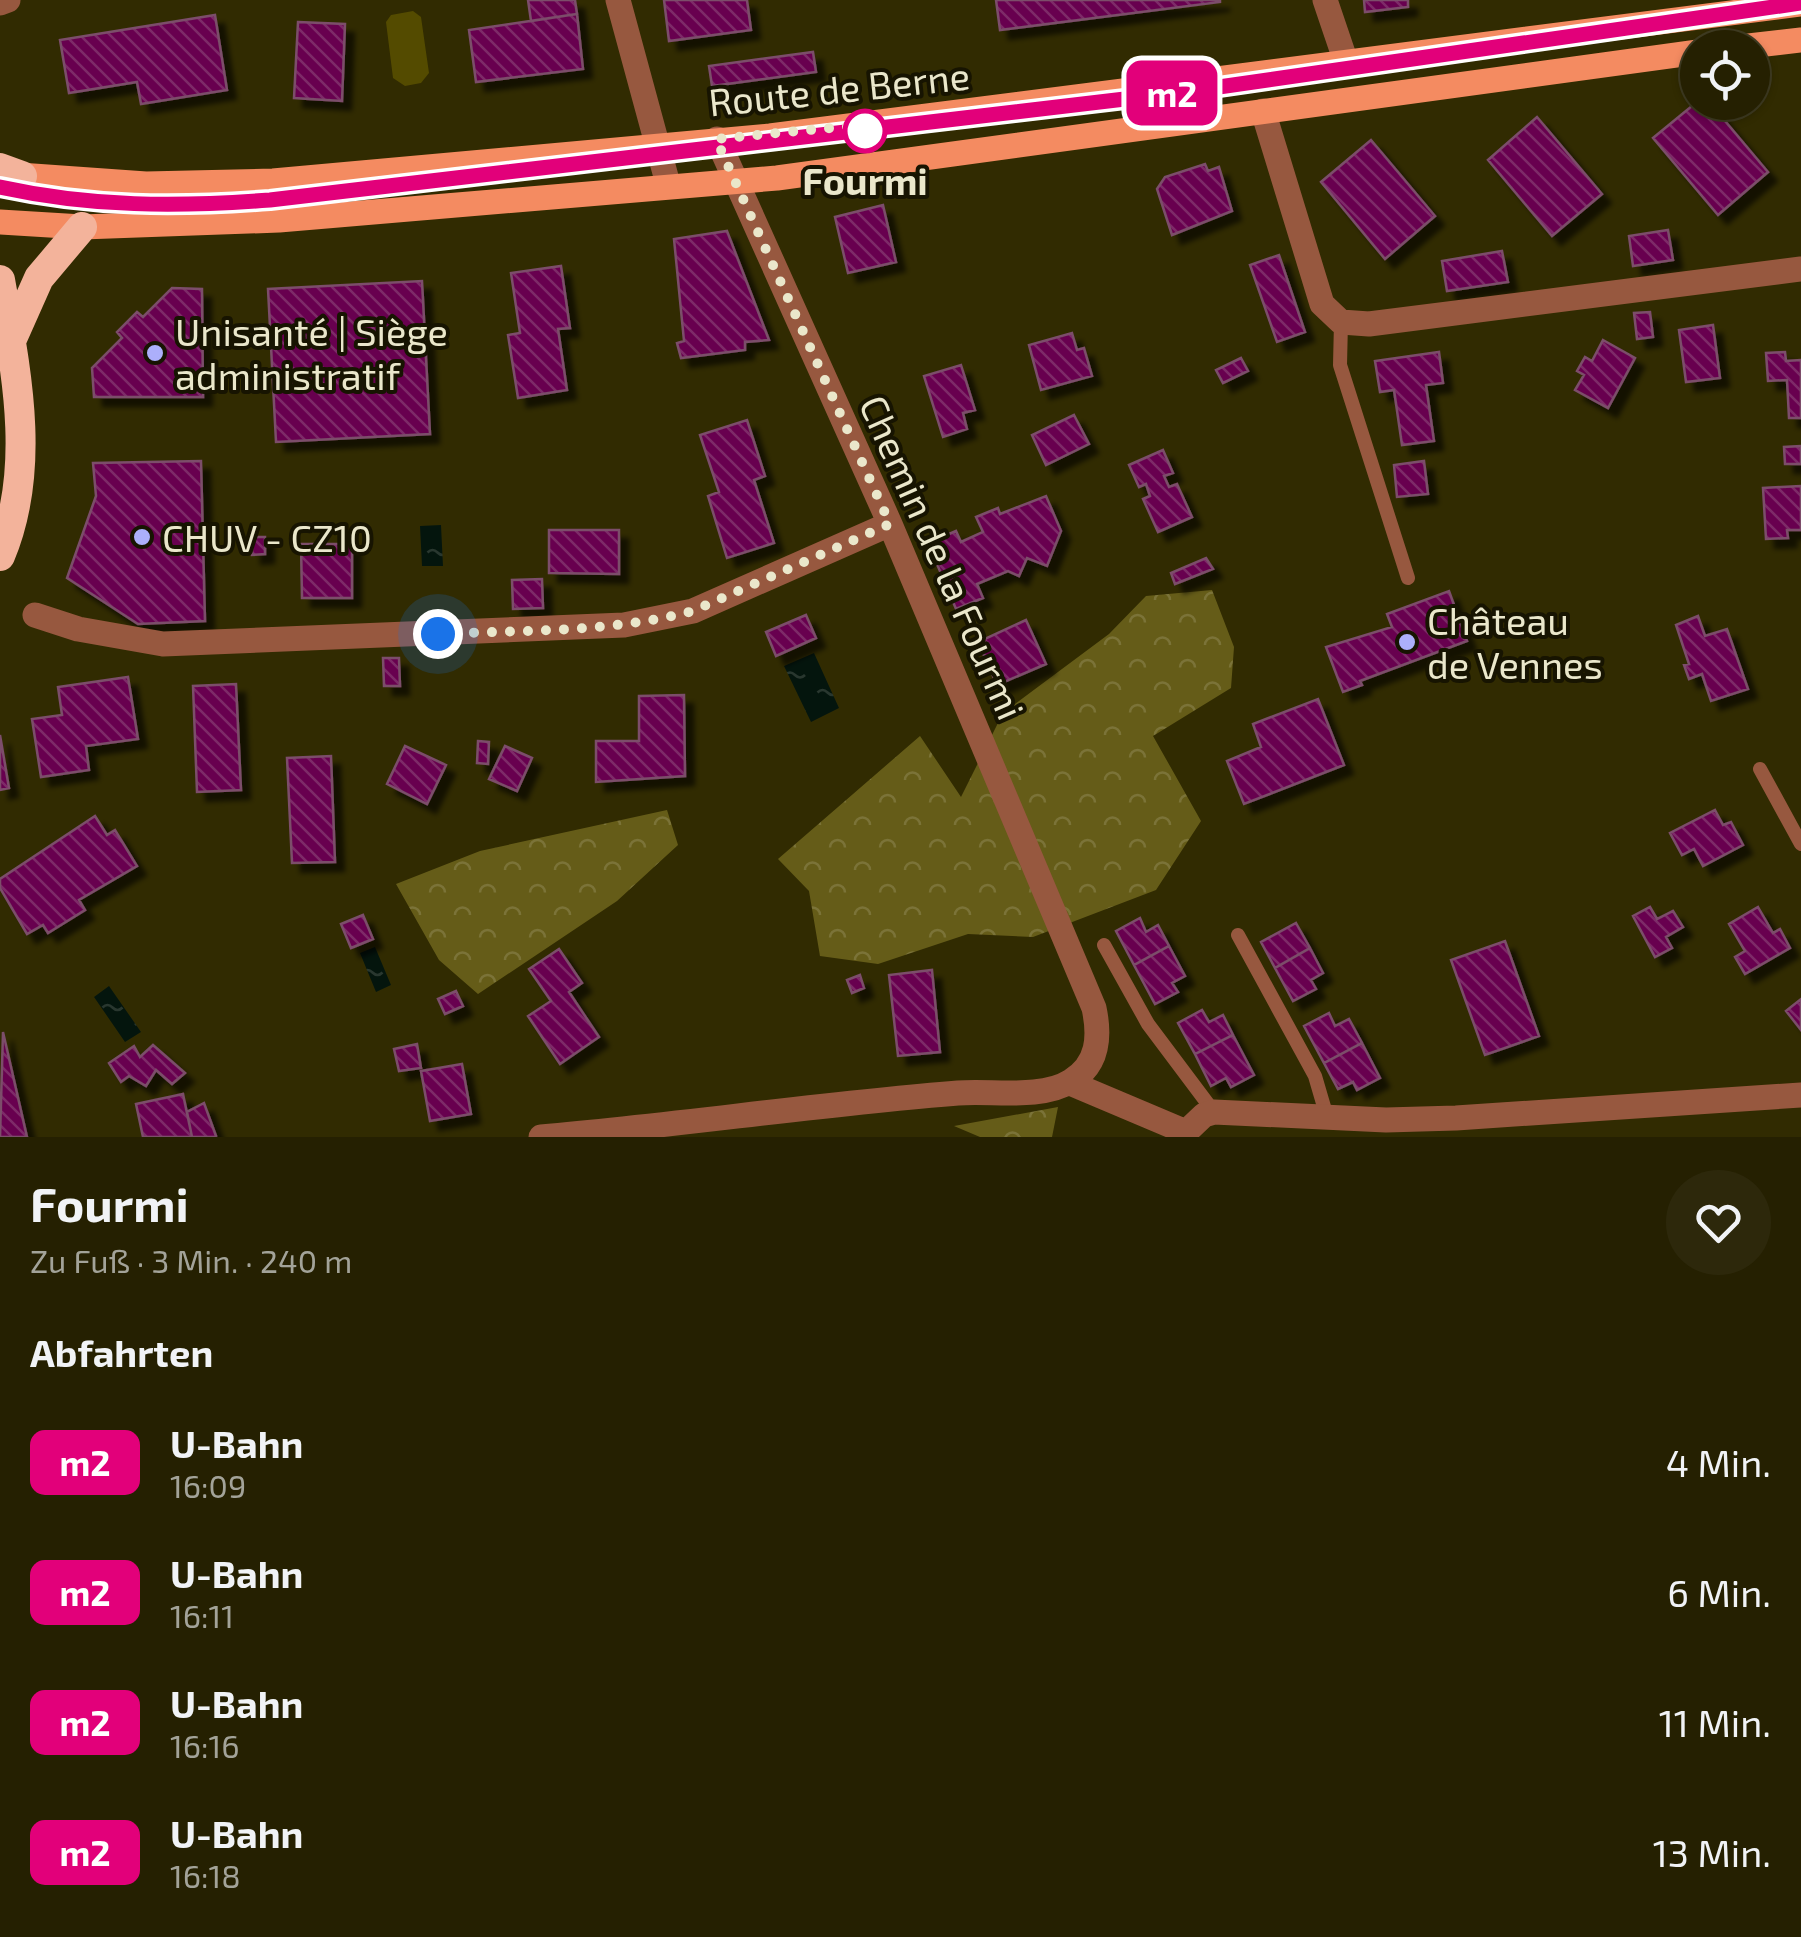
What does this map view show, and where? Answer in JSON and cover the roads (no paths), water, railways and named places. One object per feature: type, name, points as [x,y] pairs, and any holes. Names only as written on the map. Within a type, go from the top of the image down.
[{"type":"highway","points":[[11,342],[39,278],[82,227]]},
{"type":"highway","points":[[0,280],[20,416],[20,468],[12,519],[0,556]]},
{"type":"main road","name":"Route de Berne","points":[[7,173],[146,184],[273,180],[716,139],[1801,4]]},
{"type":"main road","points":[[1770,44],[1801,40]]},
{"type":"main road","name":"Route de Berne","points":[[0,222],[82,227],[279,220],[733,180],[1680,54]]},
{"type":"street","points":[[0,4],[8,0]]},
{"type":"street","points":[[618,0],[668,184]]},
{"type":"street","points":[[1325,0],[1346,62]]},
{"type":"street","points":[[1263,111],[1322,304],[1341,322],[1369,324],[1801,269]]},
{"type":"street","name":"Chemin de la Fourmi","points":[[716,139],[890,524],[1094,1008],[1098,1026],[1094,1058],[1070,1083]]},
{"type":"street","points":[[35,616],[78,630],[163,644],[298,642],[624,626],[693,611],[890,524]]},
{"type":"street","points":[[541,1137],[960,1092],[1038,1090],[1070,1083],[1187,1134],[1204,1114],[1214,1112],[1456,1118],[1801,1095]]},
{"type":"lane","points":[[1341,322],[1340,365],[1408,578]]},
{"type":"lane","points":[[1760,768],[1801,844]]},
{"type":"lane","points":[[1238,935],[1315,1076],[1327,1117]]},
{"type":"lane","points":[[1104,944],[1148,1024],[1214,1112]]},
{"type":"water","points":[[441,525],[443,566],[422,566],[420,526]]},
{"type":"water","points":[[814,653],[839,708],[811,722],[784,666]]},
{"type":"water","points":[[375,947],[391,985],[376,992],[360,953]]},
{"type":"water","points":[[109,986],[141,1032],[125,1042],[94,997]]},
{"type":"metro line","name":"m2","points":[[0,187],[97,204],[182,206],[270,200],[1184,92],[1801,3]]},
{"type":"place","name":"Fourmi","points":[[865,131]]},
{"type":"place","name":"Unisanté | Siège administratif","points":[[155,353]]},
{"type":"place","name":"CHUV - CZ10","points":[[142,537]]},
{"type":"place","name":"Château de Vennes","points":[[1407,642]]}]
